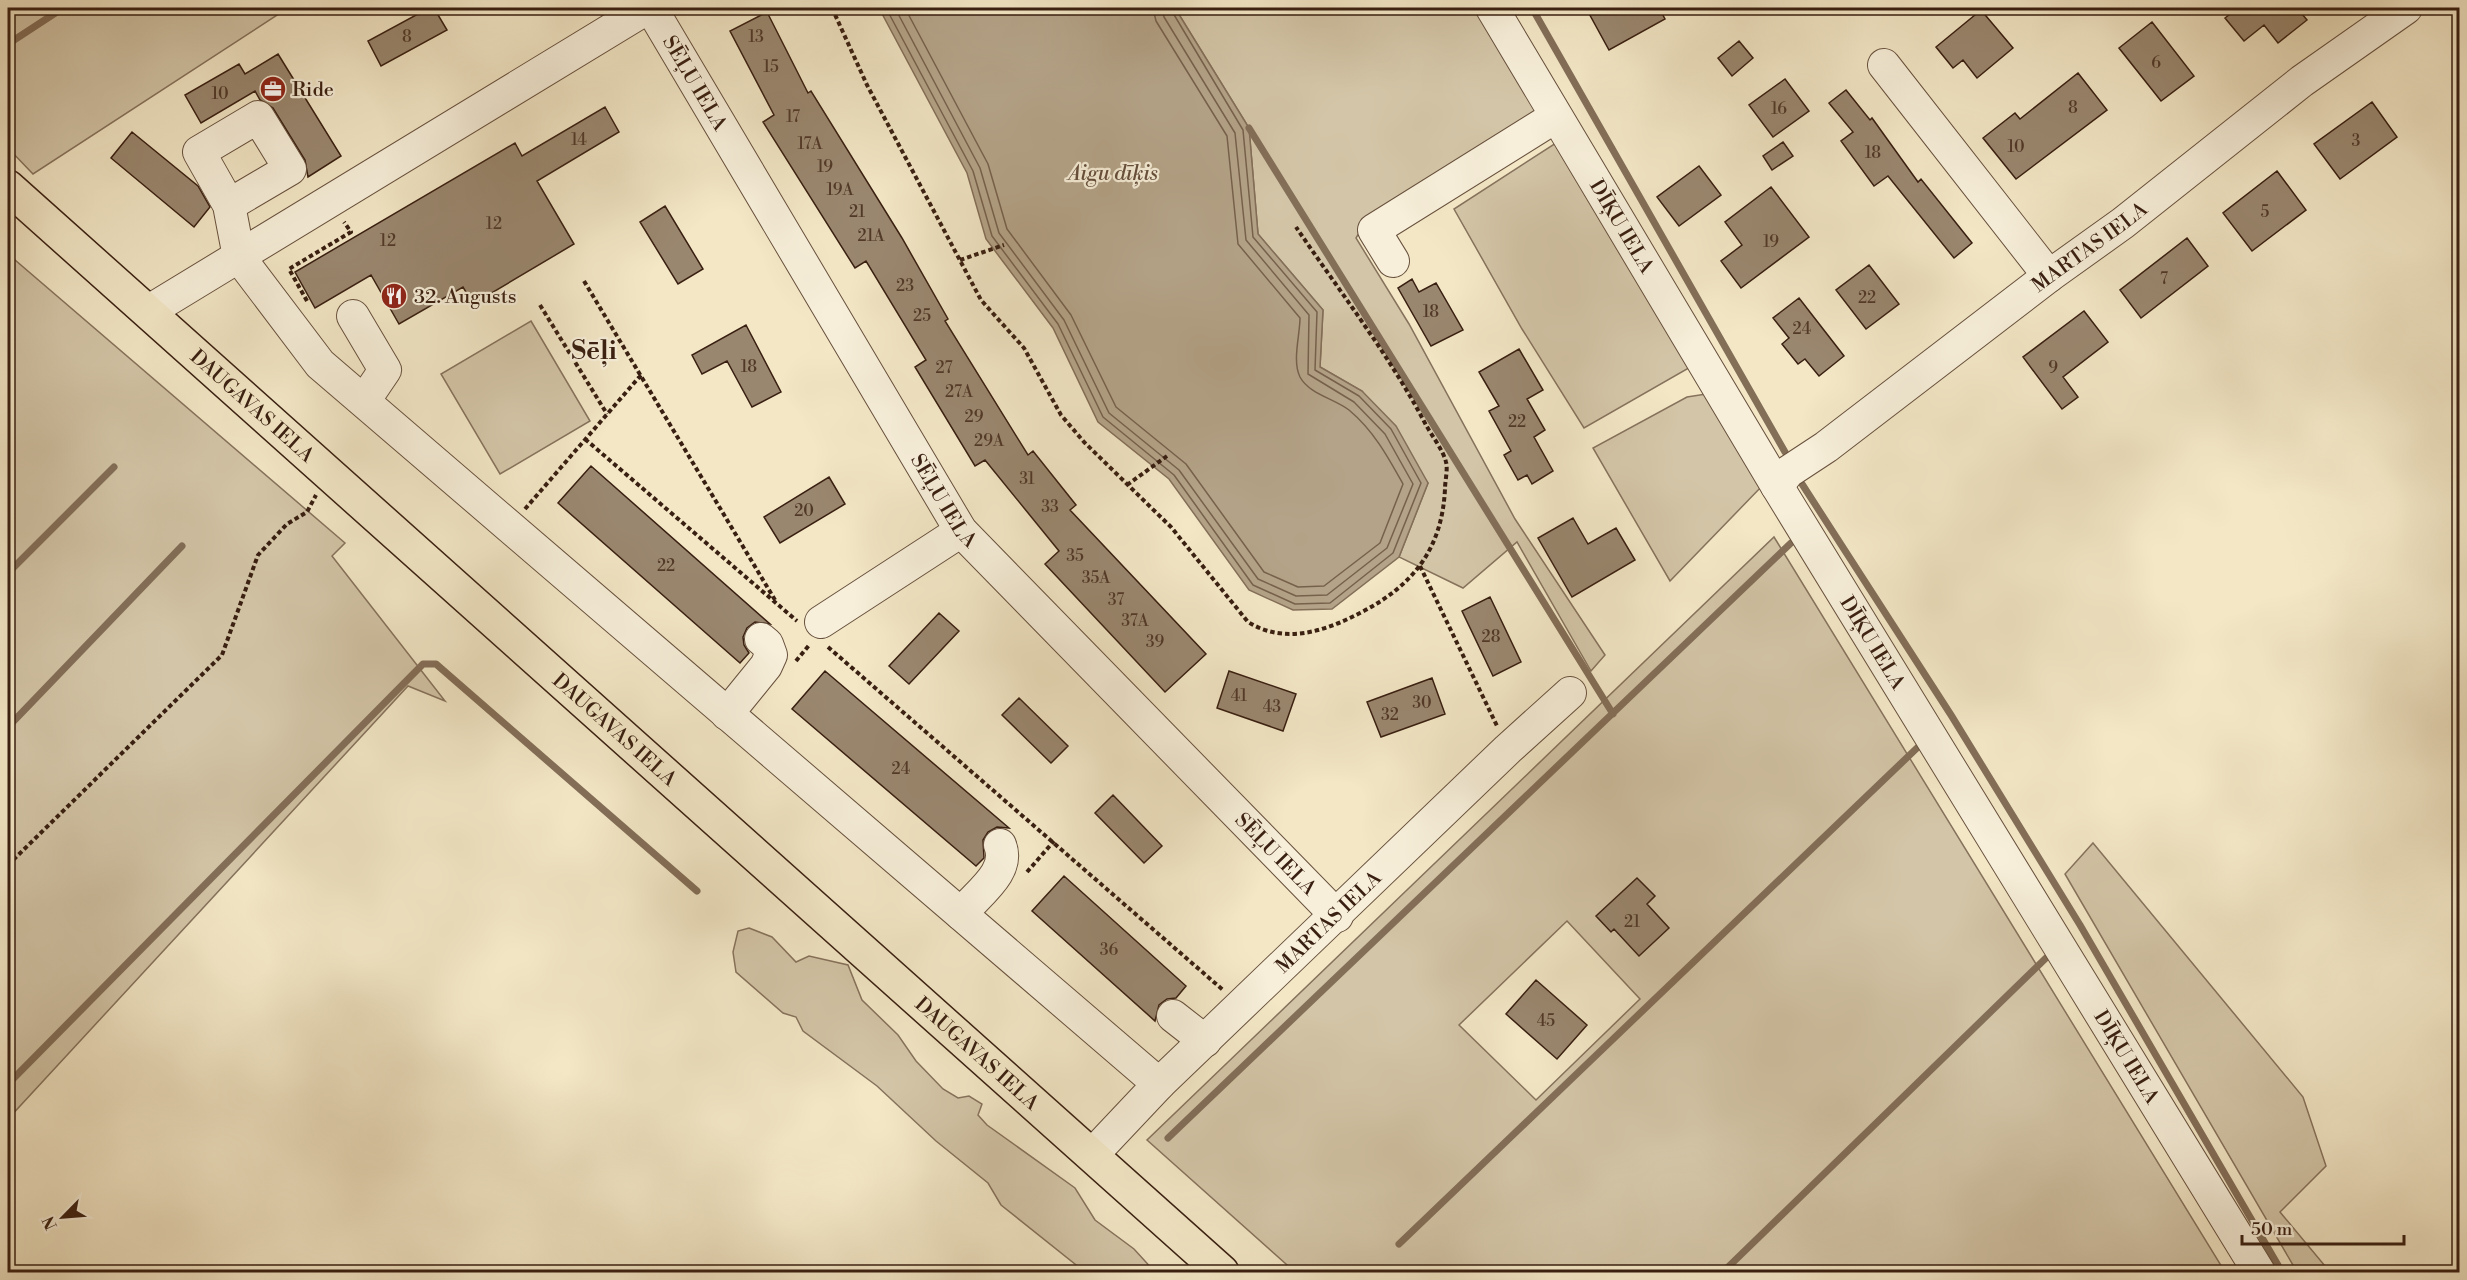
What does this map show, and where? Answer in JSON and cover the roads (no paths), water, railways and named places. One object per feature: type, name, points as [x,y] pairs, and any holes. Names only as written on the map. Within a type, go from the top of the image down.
[{"type":"main road","name":"DAUGAVAS IELA","points":[[8,187],[1222,1272]]},
{"type":"street","points":[[149,311],[649,8]]},
{"type":"street","name":"SĒĻU IELA","points":[[649,8],[961,531],[1337,916]]},
{"type":"street","name":"DĪĶU IELA","points":[[1492,8],[1777,486],[2259,1272]]},
{"type":"street","name":"MARTAS IELA","points":[[1777,486],[1788,471],[1826,447],[2123,222],[2302,81],[2406,8]]},
{"type":"street","points":[[1884,65],[2049,276]]},
{"type":"street","points":[[1393,261],[1374,230],[1555,117]]},
{"type":"street","points":[[228,205],[239,256],[320,364],[1159,1084]]},
{"type":"street","points":[[353,316],[385,370],[364,402]]},
{"type":"street","points":[[815,630],[961,531]]},
{"type":"street","points":[[727,714],[766,666],[771,655],[767,644],[762,639]]},
{"type":"street","name":"MARTAS IELA","points":[[1092,1155],[1159,1084],[1337,916],[1508,749],[1570,693]]},
{"type":"street","points":[[961,914],[1001,869],[1004,856],[1000,845]]},
{"type":"street","points":[[1173,1016],[1205,1041]]},
{"type":"water","name":"Aigu dīķis","points":[[879,8],[1175,8],[1249,128],[1258,234],[1323,310],[1320,367],[1362,391],[1396,426],[1428,483],[1399,557],[1332,609],[1293,610],[1249,590],[1169,479],[1098,422],[1053,328],[986,239],[967,173]]},
{"type":"waterway","points":[[8,44],[63,8]]},
{"type":"waterway","points":[[602,12],[603,8]]},
{"type":"waterway","points":[[1532,8],[1785,452]]},
{"type":"waterway","points":[[1249,128],[1613,714]]},
{"type":"waterway","points":[[8,573],[114,467]]},
{"type":"waterway","points":[[1802,484],[1951,715],[2080,925],[2282,1272]]},
{"type":"waterway","points":[[1168,1138],[1791,543]]},
{"type":"waterway","points":[[8,727],[182,546]]},
{"type":"waterway","points":[[8,1084],[423,664],[436,664],[697,891]]},
{"type":"waterway","points":[[1399,1244],[1917,748]]},
{"type":"waterway","points":[[1723,1272],[2046,958]]},
{"type":"place","name":"Ride","points":[[273,89]]},
{"type":"place","name":"32. Augusts","points":[[394,296]]},
{"type":"district","name":"Sēļi","points":[[594,350]]}]
